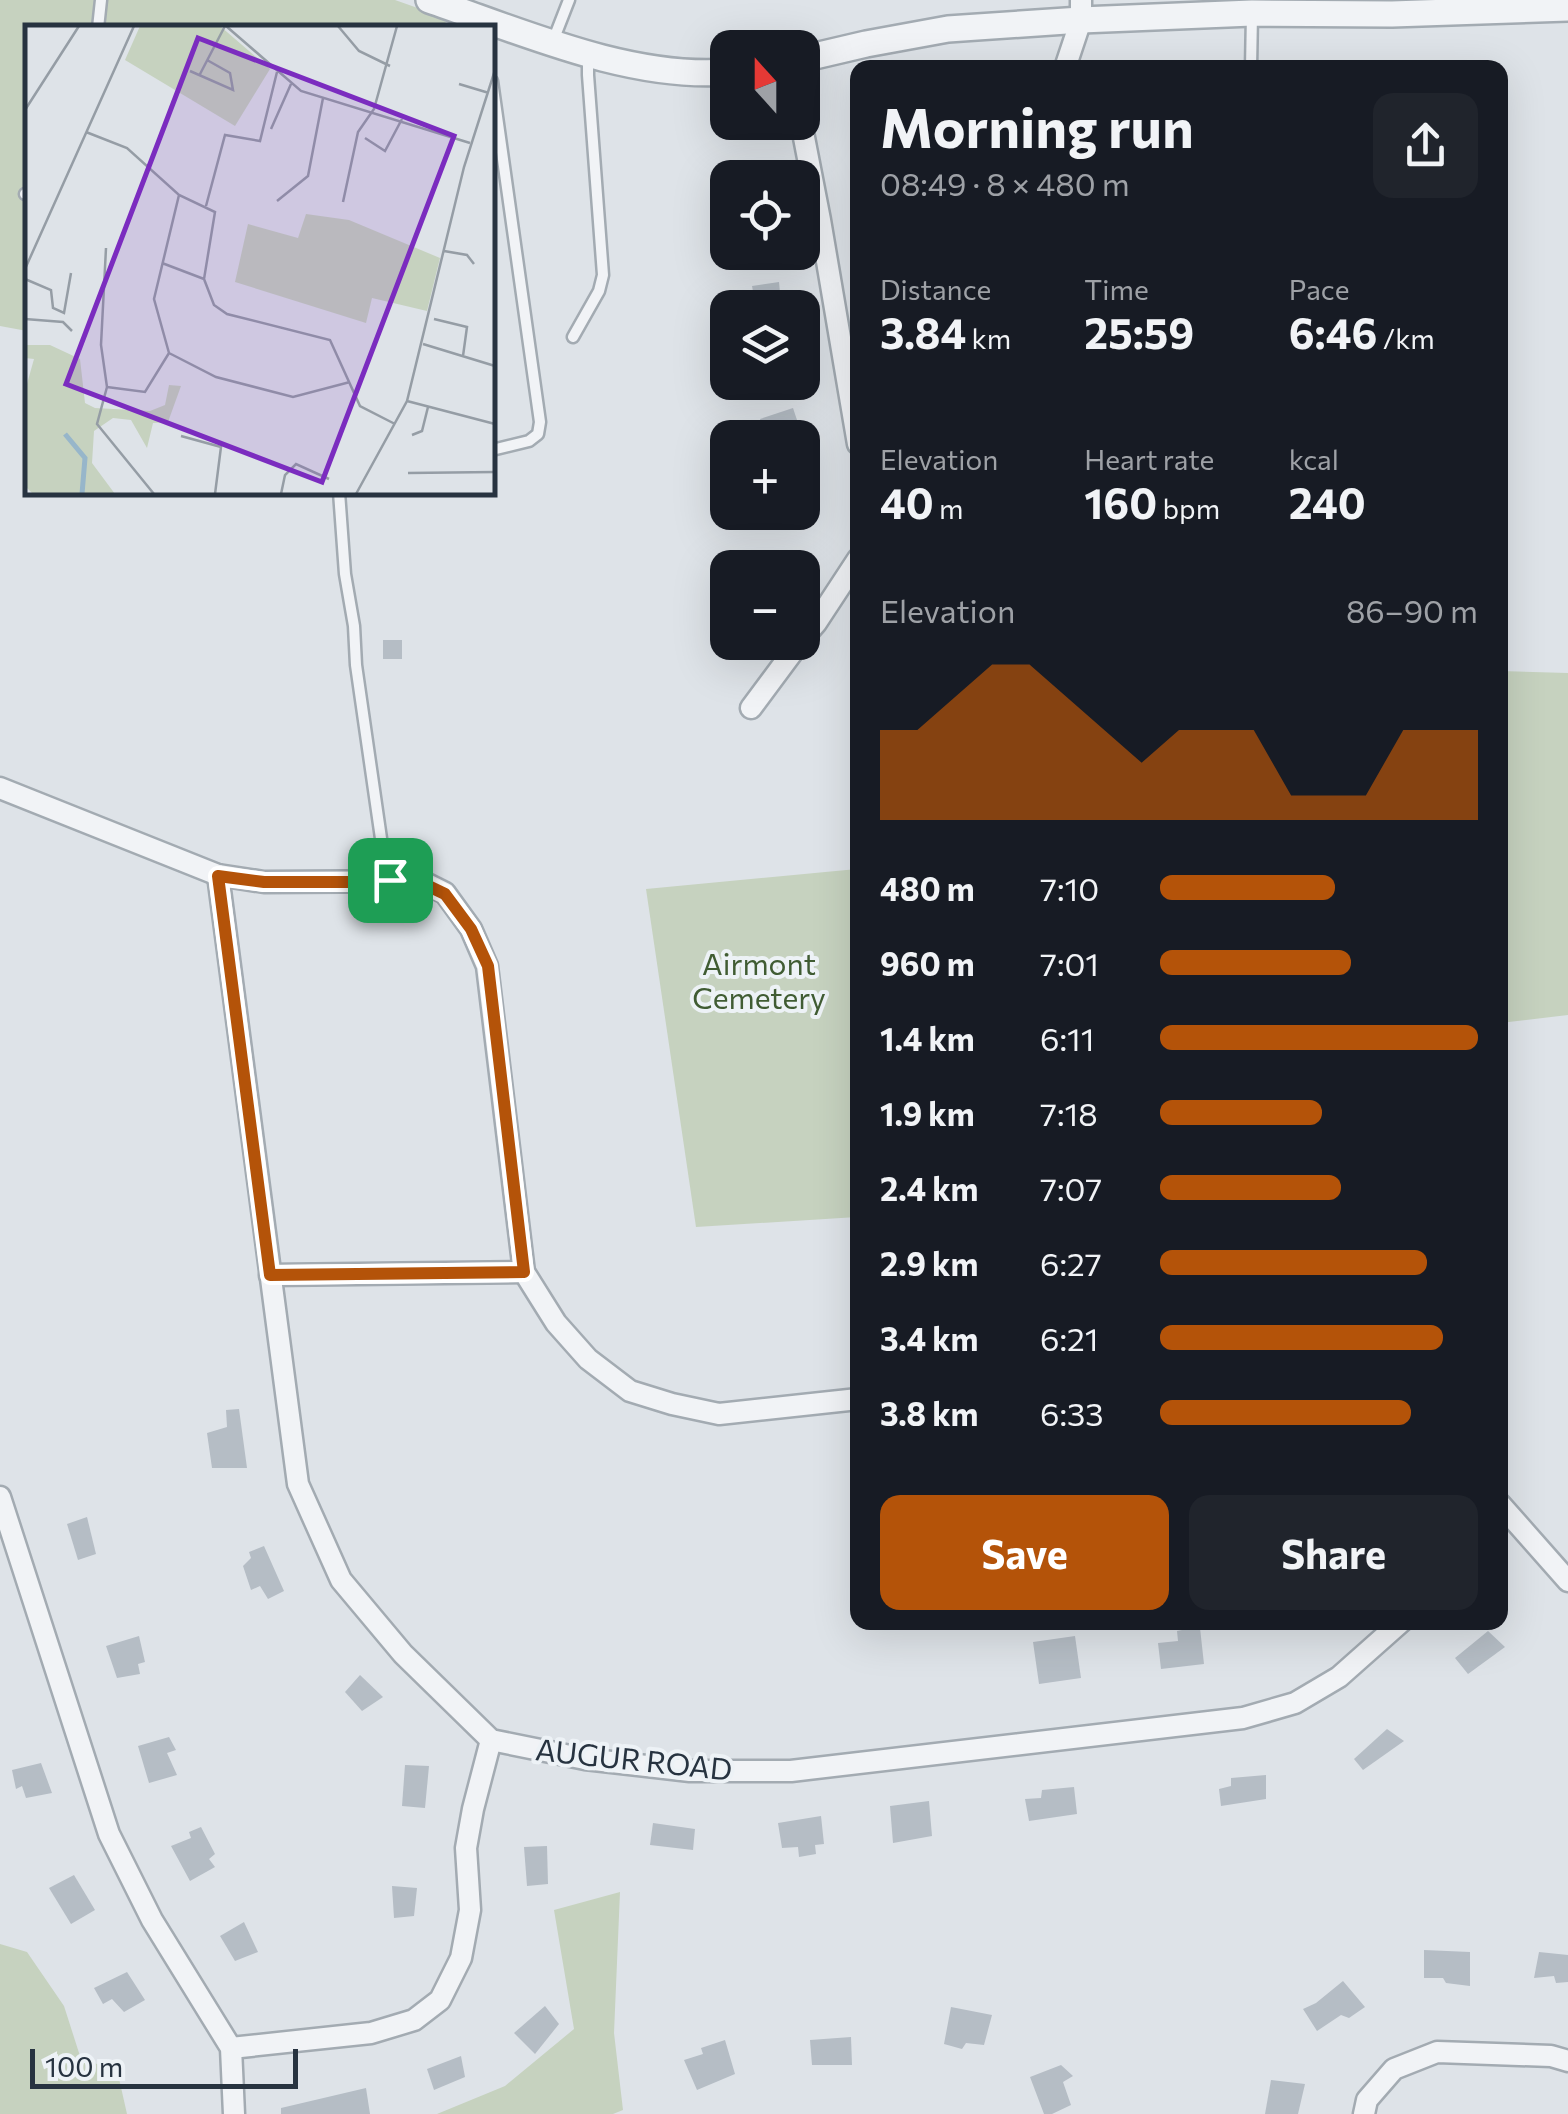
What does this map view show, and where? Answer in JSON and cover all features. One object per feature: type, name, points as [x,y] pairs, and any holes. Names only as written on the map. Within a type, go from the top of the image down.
[{"type":"street","points":[[429,0],[490,24]]},
{"type":"street","points":[[820,55],[948,29],[1081,10],[1392,14],[1568,8]]},
{"type":"street","points":[[1067,60],[1081,10]]},
{"type":"street","points":[[495,25],[657,71],[710,73]]},
{"type":"street","points":[[804,140],[850,397]]},
{"type":"street","points":[[820,617],[850,571]]},
{"type":"street","points":[[751,708],[787,660]]},
{"type":"street","points":[[0,788],[218,876],[264,882],[420,882],[445,894],[471,929],[488,966],[524,1272],[556,1323],[588,1359],[630,1391],[672,1404],[720,1414],[850,1399]]},
{"type":"street","name":"AUGUR ROAD","points":[[218,876],[298,1484],[342,1580],[403,1654],[492,1740],[586,1759],[690,1771],[791,1771],[1242,1718],[1294,1703],[1339,1676],[1391,1630]]},
{"type":"street","points":[[270,1275],[524,1272]]},
{"type":"street","points":[[0,1497],[109,1834],[152,1920],[231,2048],[234,2114]]},
{"type":"street","points":[[1508,1528],[1568,1581]]},
{"type":"street","points":[[231,2048],[371,2033],[414,2020],[440,2000],[461,1958],[470,1910],[466,1848],[472,1809],[492,1740]]},
{"type":"street","points":[[1364,2114],[1366,2100],[1394,2069],[1438,2052],[1551,2056],[1568,2061]]},
{"type":"lane","points":[[98,25],[101,0]]},
{"type":"lane","points":[[553,42],[569,0]]},
{"type":"lane","points":[[1251,60],[1252,13]]},
{"type":"lane","points":[[573,337],[599,291],[603,275],[588,53]]},
{"type":"lane","points":[[495,102],[540,422],[538,434],[529,441],[495,449]]},
{"type":"lane","points":[[339,495],[344,574],[387,880]]},
{"type":"green space","points":[[0,0],[395,0],[446,18],[445,25],[25,25],[25,331],[0,326]]},
{"type":"green space","points":[[1508,671],[1568,673],[1568,1015],[1508,1022]]},
{"type":"green space","name":"Airmont Cemetery","points":[[850,870],[850,1217],[696,1227],[646,889]]},
{"type":"green space","points":[[620,1892],[614,2033],[623,2110],[613,2114],[437,2114],[505,2086],[574,2029],[554,1910]]},
{"type":"green space","points":[[0,1944],[27,1952],[64,2006],[80,2056],[118,2074],[127,2114],[0,2114]]},
{"type":"building","points":[[779,282],[780,290],[753,290],[752,286]]},
{"type":"building","points":[[793,408],[797,420],[760,420]]},
{"type":"building","points":[[383,640],[402,640],[402,659],[383,659]]},
{"type":"building","points":[[239,1409],[247,1468],[212,1468],[207,1433],[227,1427],[226,1410]]},
{"type":"building","points":[[87,1517],[96,1554],[78,1560],[67,1524]]},
{"type":"building","points":[[264,1546],[284,1591],[268,1599],[260,1586],[251,1590],[243,1566],[251,1558],[249,1552]]},
{"type":"building","points":[[1200,1630],[1204,1664],[1161,1669],[1158,1643],[1178,1641],[1177,1631]]},
{"type":"building","points":[[1488,1631],[1505,1647],[1468,1674],[1455,1658]]},
{"type":"building","points":[[139,1636],[145,1662],[138,1664],[140,1674],[117,1678],[106,1646]]},
{"type":"building","points":[[1075,1636],[1081,1678],[1039,1684],[1033,1642]]},
{"type":"building","points":[[360,1675],[383,1697],[362,1711],[345,1692]]},
{"type":"building","points":[[1387,1729],[1404,1741],[1363,1770],[1354,1759]]},
{"type":"building","points":[[169,1737],[176,1750],[167,1753],[177,1775],[149,1783],[138,1746]]},
{"type":"building","points":[[41,1763],[52,1793],[26,1798],[22,1786],[16,1789],[12,1770]]},
{"type":"building","points":[[405,1765],[429,1766],[425,1808],[402,1806]]},
{"type":"building","points":[[1266,1775],[1266,1799],[1221,1806],[1219,1789],[1231,1786],[1231,1778]]},
{"type":"building","points":[[1074,1787],[1077,1814],[1029,1821],[1025,1799],[1041,1798],[1042,1790]]},
{"type":"building","points":[[929,1801],[932,1836],[893,1843],[890,1806]]},
{"type":"building","points":[[821,1816],[824,1844],[815,1845],[816,1854],[799,1857],[798,1847],[782,1848],[778,1823]]},
{"type":"building","points":[[653,1823],[695,1829],[693,1850],[650,1845]]},
{"type":"building","points":[[201,1827],[215,1854],[209,1859],[215,1867],[190,1881],[171,1846],[191,1838],[189,1832]]},
{"type":"building","points":[[547,1846],[548,1884],[527,1886],[524,1847]]},
{"type":"building","points":[[74,1875],[95,1910],[71,1924],[49,1888]]},
{"type":"building","points":[[392,1886],[417,1888],[414,1916],[394,1918]]},
{"type":"building","points":[[244,1922],[258,1952],[235,1961],[220,1936]]},
{"type":"building","points":[[1424,1950],[1470,1952],[1470,1986],[1446,1983],[1443,1978],[1424,1978]]},
{"type":"building","points":[[1539,1952],[1568,1955],[1568,1982],[1556,1983],[1554,1976],[1534,1978]]},
{"type":"building","points":[[127,1972],[145,2000],[124,2012],[112,1999],[103,2004],[94,1988]]},
{"type":"building","points":[[1343,1981],[1365,2007],[1349,2018],[1341,2015],[1317,2031],[1303,2009]]},
{"type":"building","points":[[545,2006],[559,2024],[535,2054],[514,2033]]},
{"type":"building","points":[[951,2007],[992,2015],[984,2045],[966,2043],[962,2049],[944,2044]]},
{"type":"building","points":[[851,2037],[852,2065],[812,2065],[810,2040]]},
{"type":"building","points":[[725,2040],[735,2074],[697,2090],[684,2060],[703,2054],[701,2048]]},
{"type":"building","points":[[461,2056],[465,2077],[434,2090],[427,2069]]},
{"type":"building","points":[[1061,2065],[1073,2076],[1063,2082],[1071,2105],[1044,2114],[1030,2077]]},
{"type":"building","points":[[1271,2080],[1305,2084],[1298,2114],[1265,2114]]},
{"type":"building","points":[[366,2088],[370,2114],[281,2114],[281,2108]]},
{"type":"route","points":[[218,876],[264,882],[390,880],[420,882],[445,894],[471,929],[488,966],[524,1272],[270,1275],[218,876]]}]
